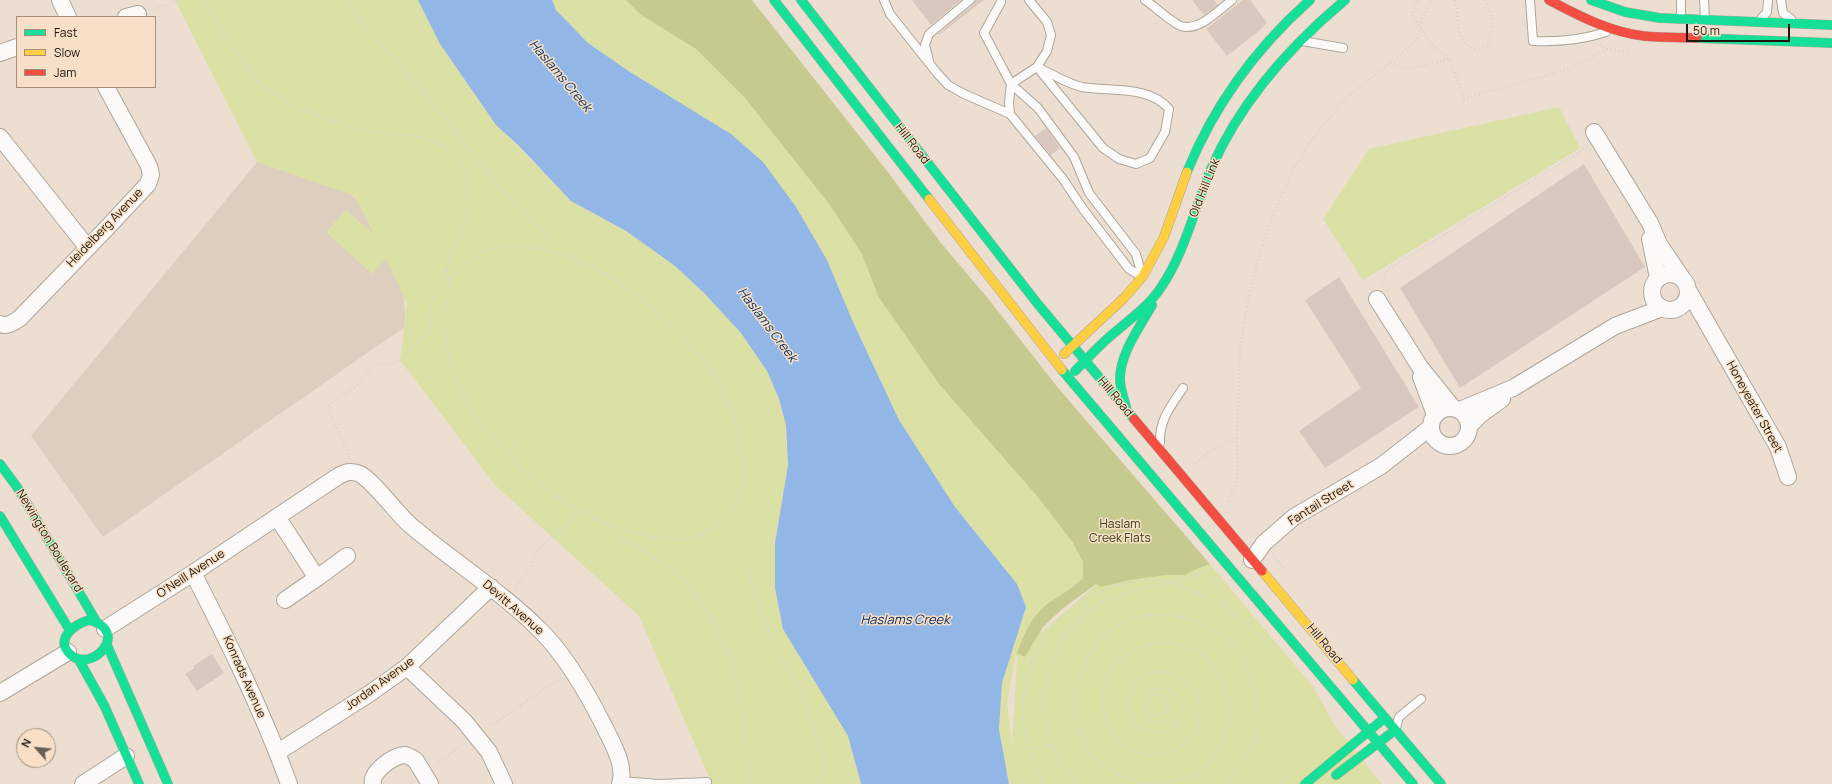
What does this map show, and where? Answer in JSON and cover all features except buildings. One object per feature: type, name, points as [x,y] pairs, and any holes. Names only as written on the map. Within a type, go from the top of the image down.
[{"type":"street","points":[[60,0],[68,16]]},
{"type":"street","name":"Hill Road","points":[[774,0],[1055,361],[1369,730],[1413,784]]},
{"type":"street","name":"Hill Road","points":[[801,0],[1032,297],[1441,784]]},
{"type":"street","name":"Old Hill Link","points":[[1069,377],[1086,361],[1151,284],[1158,250],[1192,161],[1201,139],[1219,107],[1263,47],[1286,21],[1310,0]]},
{"type":"street","name":"Old Hill Link","points":[[1055,361],[1074,346],[1086,332],[1116,306],[1151,284],[1175,264],[1211,169],[1247,104],[1271,70],[1298,40],[1345,0]]},
{"type":"street","points":[[1549,0],[1581,17],[1612,29],[1644,36],[1832,43]]},
{"type":"street","points":[[1591,0],[1625,13],[1652,18],[1692,21],[1832,25]]},
{"type":"street","points":[[1690,38],[1692,21]]},
{"type":"street","points":[[0,53],[16,47]]},
{"type":"street","name":"Heidelberg Avenue","points":[[0,324],[4,326],[20,318],[148,184],[151,175],[145,157],[107,88]]},
{"type":"street","name":"Honeyeater Street","points":[[1594,132],[1650,223],[1659,244],[1685,284],[1778,447],[1788,477]]},
{"type":"street","points":[[0,137],[87,247]]},
{"type":"street","name":"Honeyeater Street","points":[[1650,223],[1650,238],[1657,264],[1655,285]]},
{"type":"street","points":[[1433,421],[1440,410],[1456,409],[1513,388],[1615,326],[1683,305],[1688,295],[1685,284],[1673,274],[1668,274],[1655,285],[1615,326]]},
{"type":"street","points":[[1128,412],[1121,384],[1122,367],[1151,284]]},
{"type":"street","points":[[1655,285],[1655,301],[1667,309]]},
{"type":"street","points":[[1377,299],[1420,367],[1456,409],[1468,419],[1469,426],[1466,437],[1462,442],[1451,446],[1440,443],[1432,433],[1433,421],[1421,378],[1420,367]]},
{"type":"street","name":"Honeyeater Street","points":[[1667,309],[1694,320],[1716,340]]},
{"type":"street","points":[[1469,426],[1480,415],[1500,401],[1513,388]]},
{"type":"street","name":"Fantail Street","points":[[1252,560],[1264,543],[1294,517],[1398,454],[1433,421]]},
{"type":"street","name":"Fantail Street","points":[[1398,454],[1408,454],[1440,443]]},
{"type":"street","name":"Newington Boulevard","points":[[0,464],[17,487],[101,625]]},
{"type":"street","name":"O'Neill Avenue","points":[[101,625],[193,573],[337,477],[349,472],[354,472]]},
{"type":"street","name":"Devitt Avenue","points":[[354,472],[365,477],[398,514],[419,532],[493,588],[541,631],[572,671],[588,696],[620,763],[620,783]]},
{"type":"street","points":[[0,516],[69,629]]},
{"type":"street","points":[[276,518],[317,578]]},
{"type":"street","points":[[285,600],[347,556]]},
{"type":"street","points":[[1247,588],[1252,560]]},
{"type":"street","name":"Konrads Avenue","points":[[193,573],[218,620],[278,752],[289,784]]},
{"type":"street","name":"Jordan Avenue","points":[[278,752],[369,694],[407,667],[493,588]]},
{"type":"street","points":[[0,693],[73,656],[93,659],[99,656],[107,645],[108,639],[101,625],[81,621],[69,629],[65,640],[73,656],[90,678],[139,784]]},
{"type":"street","points":[[107,645],[168,784]]},
{"type":"street","points":[[407,667],[455,711],[476,736],[489,752],[504,784]]},
{"type":"street","points":[[1305,784],[1385,717]]},
{"type":"street","points":[[1330,780],[1395,729]]},
{"type":"street","points":[[83,784],[126,756]]},
{"type":"street","points":[[373,784],[372,777],[377,770],[401,756],[413,758],[426,779]]},
{"type":"lane","points":[[884,0],[890,14],[929,64],[948,85],[1010,114],[1063,179],[1129,269],[1151,284]]},
{"type":"lane","points":[[929,64],[925,45],[929,34],[970,0]]},
{"type":"lane","points":[[1011,84],[1037,67],[1047,51],[1051,35],[1047,22],[1029,0]]},
{"type":"lane","points":[[1145,0],[1180,26],[1190,27],[1203,22],[1232,0]]},
{"type":"lane","points":[[1530,0],[1533,40],[1553,42],[1588,38],[1612,29]]},
{"type":"lane","points":[[1681,0],[1681,20]]},
{"type":"lane","points":[[1704,0],[1705,21]]},
{"type":"lane","points":[[1758,22],[1767,12],[1768,0]]},
{"type":"lane","points":[[1781,0],[1783,13],[1799,24]]},
{"type":"lane","points":[[1001,2],[984,33],[1011,84],[1038,108],[1074,157],[1089,193],[1136,254],[1151,284]]},
{"type":"lane","points":[[1298,40],[1343,48]]},
{"type":"lane","points":[[1037,67],[1080,87],[1145,94],[1162,101],[1169,109],[1165,132],[1150,158],[1136,164],[1119,160],[1103,148],[1037,67]]},
{"type":"lane","points":[[1010,114],[1009,102],[1011,84]]},
{"type":"lane","points":[[1078,201],[1089,193]]},
{"type":"lane","points":[[1097,226],[1108,219]]},
{"type":"lane","points":[[1160,450],[1160,430],[1163,420],[1183,388]]},
{"type":"lane","points":[[1395,729],[1400,717],[1421,699]]},
{"type":"lane","points":[[1385,717],[1400,717]]},
{"type":"lane","points":[[620,783],[659,784],[707,782]]},
{"type":"path","points":[[132,16],[182,0]]},
{"type":"path","points":[[205,0],[226,41],[258,82],[292,106],[356,129],[376,134],[405,135],[426,138],[444,147],[460,161],[468,180],[470,211],[431,304],[432,322],[429,330],[400,360],[391,365],[386,363],[376,366],[352,390],[339,395],[330,402],[328,409],[338,430],[354,472]]},
{"type":"path","points":[[344,0],[442,113],[494,182],[546,235],[553,251]]},
{"type":"path","points":[[1418,0],[1412,15],[1432,45],[1450,59],[1464,99],[1571,68],[1607,49]]},
{"type":"path","points":[[1228,501],[1238,475],[1237,438],[1240,350],[1247,307],[1258,258],[1276,208],[1293,170],[1312,139],[1343,101],[1417,40],[1422,18],[1432,0]]},
{"type":"path","points":[[1455,0],[1461,39],[1466,45],[1475,49],[1487,46],[1493,31],[1493,18],[1485,0]]},
{"type":"path","points":[[1390,63],[1409,69],[1450,59]]},
{"type":"path","points":[[1377,299],[1387,270],[1587,148],[1594,132]]},
{"type":"path","points":[[446,266],[449,284],[444,311],[444,330],[451,363],[461,391],[474,415],[516,465],[554,495],[581,512],[605,523],[636,534],[661,539],[690,538],[714,529],[730,512],[739,498],[742,487],[740,440],[732,414],[721,389],[692,349],[674,327],[656,310],[632,292],[598,271],[553,251],[513,245],[492,248],[475,255],[459,268],[449,284]]},
{"type":"path","points":[[1195,463],[1208,453],[1237,438]]},
{"type":"path","points":[[506,453],[516,443]]},
{"type":"path","points":[[739,498],[746,504],[746,568],[772,641],[801,694],[824,755],[821,784]]},
{"type":"path","points":[[493,588],[514,589],[525,576],[538,550],[581,512]]},
{"type":"path","points":[[605,523],[617,537],[662,562],[684,581],[707,611],[720,633],[729,654],[740,691],[749,784]]},
{"type":"path","points":[[1078,784],[1064,770],[1052,745],[1046,721],[1044,697],[1051,665],[1063,638],[1084,615],[1102,602],[1137,590],[1170,583],[1213,570],[1218,590],[1226,607]]},
{"type":"path","points":[[1044,784],[1032,758],[1023,719],[1025,688],[1037,652],[1054,626],[1080,602],[1112,586],[1144,580],[1159,580],[1199,592],[1226,607],[1274,648]]},
{"type":"path","points":[[1166,702],[1166,709],[1162,714],[1154,715],[1147,709],[1148,701],[1153,696],[1159,696],[1166,702],[1172,708],[1171,715],[1166,721],[1156,723],[1146,718],[1143,708],[1143,699],[1150,690],[1163,688],[1175,694],[1180,702],[1180,715],[1177,721],[1167,730],[1156,732],[1140,726],[1135,722],[1129,713],[1129,695],[1139,680],[1151,673],[1160,671],[1183,678],[1196,693],[1201,706],[1198,728],[1194,736],[1179,749],[1154,756],[1136,753],[1119,741],[1109,727],[1103,714],[1101,702],[1103,689],[1109,674],[1120,658],[1134,649],[1166,642],[1186,645],[1206,657],[1221,678],[1226,690],[1228,700],[1228,724],[1223,740],[1212,759],[1195,773],[1171,781],[1147,784],[1127,779],[1108,770],[1089,751],[1079,731],[1075,708],[1076,687],[1085,660],[1097,644],[1119,625],[1140,617],[1157,615],[1183,616],[1207,626],[1231,643],[1246,665],[1255,691],[1259,723],[1248,754],[1230,782],[1227,784]]},
{"type":"path","points":[[426,779],[476,736],[572,671]]},
{"type":"path","points":[[1030,750],[1052,745]]},
{"type":"shaded area","points":[[257,162],[272,162],[337,183],[372,212],[401,266],[406,326],[103,537],[31,436]]},
{"type":"green space","points":[[175,0],[418,0],[440,44],[494,122],[579,206],[626,231],[675,266],[704,293],[741,333],[767,371],[779,399],[786,425],[788,465],[775,543],[848,736],[861,784],[712,784],[639,616],[495,485],[400,360],[407,303],[386,259],[372,274],[326,232],[346,210],[374,234],[355,196],[257,162]]},
{"type":"green space","points":[[552,0],[626,0],[641,15],[696,49],[745,98],[829,204],[862,254],[878,296],[939,384],[1037,496],[1073,543],[1083,562],[1083,578],[1052,600],[1037,615],[1026,632],[1017,653],[1097,584],[1210,564],[1314,688],[1335,726],[1382,784],[1009,784],[999,729],[1002,683],[1012,649],[1017,584],[955,507],[899,420],[853,322],[827,260],[630,72],[588,43],[556,10]],"holes":[[[1016,655],[1012,745],[1007,703]]]},
{"type":"green space","name":"Haslam Creek Flats","points":[[626,0],[752,0],[884,167],[941,243],[990,301],[1059,389],[1210,564],[1185,575],[1165,575],[1130,580],[1101,587],[1096,584],[1062,609],[1043,627],[1025,657],[1017,653],[1029,625],[1038,613],[1050,602],[1083,578],[1083,562],[1073,543],[1037,496],[939,384],[878,296],[862,254],[829,204],[745,98],[696,49],[641,15]]},
{"type":"green space","points":[[1559,107],[1580,148],[1363,280],[1323,219],[1369,149]]},
{"type":"water","name":"Haslams Creek","points":[[418,0],[552,0],[556,10],[588,43],[630,72],[731,134],[763,162],[796,207],[827,260],[853,322],[899,420],[955,507],[1017,584],[1026,607],[1002,683],[999,729],[1009,784],[861,784],[848,736],[783,629],[775,588],[775,543],[788,465],[786,425],[779,399],[767,371],[741,333],[704,293],[675,266],[626,231],[571,201],[519,146],[496,125],[440,44]]},
{"type":"traffic: fast","points":[[774,0],[929,199]]},
{"type":"traffic: fast","points":[[801,0],[1037,303],[1134,419]]},
{"type":"traffic: fast","points":[[1187,172],[1210,124],[1238,79],[1254,58],[1290,18],[1310,0]]},
{"type":"traffic: fast","points":[[1075,371],[1107,339],[1142,309],[1160,289],[1169,275],[1183,246],[1211,169],[1236,121],[1251,98],[1286,56],[1324,18],[1345,0]]},
{"type":"traffic: fast","points":[[1591,0],[1625,12],[1660,18],[1832,25]]},
{"type":"traffic: fast","points":[[1697,38],[1832,43]]},
{"type":"traffic: fast","points":[[1126,407],[1120,383],[1123,360],[1132,340],[1152,305]]},
{"type":"traffic: fast","points":[[1062,370],[1413,784]]},
{"type":"traffic: fast","points":[[0,464],[17,487],[96,621]]},
{"type":"traffic: fast","points":[[0,516],[69,629]]},
{"type":"traffic: fast","points":[[89,620],[101,625],[107,633],[107,641],[104,649],[97,655],[88,659],[79,659],[70,654],[64,643],[65,638],[68,633],[78,625],[89,620]]},
{"type":"traffic: fast","points":[[107,645],[168,784]]},
{"type":"traffic: fast","points":[[79,660],[104,705],[139,784]]},
{"type":"traffic: fast","points":[[1353,680],[1441,784]]},
{"type":"traffic: fast","points":[[1305,784],[1381,721]]},
{"type":"traffic: fast","points":[[1336,775],[1390,734]]},
{"type":"traffic: slow","points":[[1064,354],[1124,298],[1143,276],[1164,237],[1187,172]]},
{"type":"traffic: slow","points":[[929,199],[1062,370]]},
{"type":"traffic: slow","points":[[1262,571],[1353,680]]},
{"type":"traffic: jam","points":[[1549,0],[1583,17],[1619,31],[1651,37],[1697,38]]},
{"type":"traffic: jam","points":[[1134,419],[1262,571]]}]
